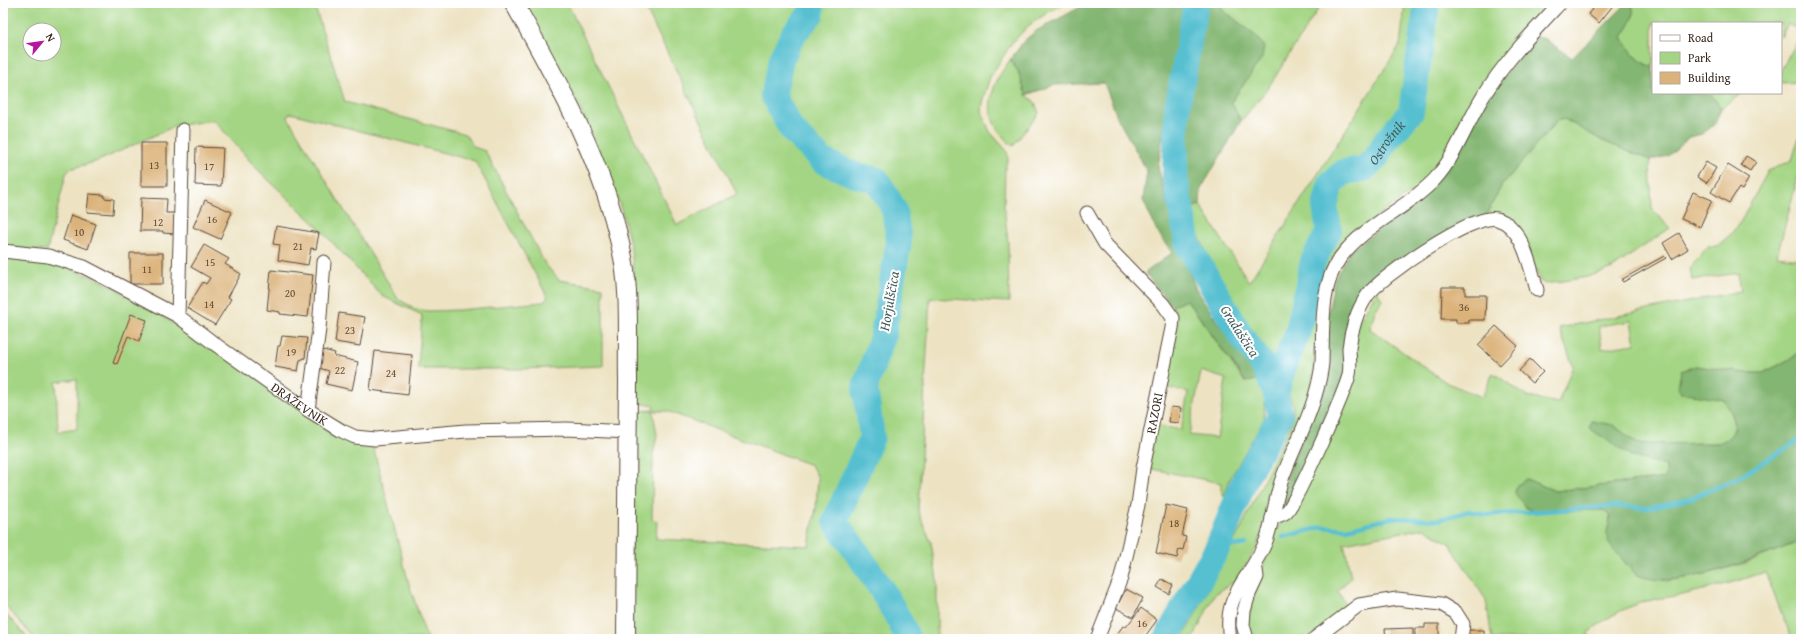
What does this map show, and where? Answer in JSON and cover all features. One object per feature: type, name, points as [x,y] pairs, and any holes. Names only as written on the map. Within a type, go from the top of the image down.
[{"type":"street","points":[[514,3],[558,81],[602,181],[622,248],[627,280],[628,432],[626,639]]},
{"type":"street","points":[[1230,639],[1227,622],[1231,601],[1255,563],[1266,539],[1281,480],[1315,396],[1322,365],[1322,321],[1330,276],[1340,258],[1363,234],[1418,195],[1436,178],[1454,151],[1485,94],[1508,62],[1560,3]]},
{"type":"street","points":[[178,316],[183,130]]},
{"type":"street","name":"RAZORI","points":[[1087,213],[1105,244],[1163,304],[1173,318],[1143,468],[1137,512],[1121,578],[1097,639]]},
{"type":"street","points":[[1272,518],[1286,512],[1296,497],[1339,401],[1349,374],[1350,346],[1355,320],[1367,296],[1386,277],[1449,235],[1483,219],[1497,219],[1511,228],[1519,236],[1537,290]]},
{"type":"street","name":"DRAŽEVNIK","points":[[3,251],[48,256],[84,267],[178,316],[308,410],[342,431],[355,437],[375,439],[466,431],[567,429],[628,432]]},
{"type":"street","points":[[308,410],[319,329],[324,262]]},
{"type":"street","points":[[1247,639],[1243,626],[1244,611],[1249,594],[1257,577],[1255,563]]},
{"type":"street","points":[[1314,639],[1359,605],[1398,599],[1441,604],[1456,613],[1463,624],[1461,639]]},
{"type":"green space","points":[[3,3],[323,3],[315,7],[345,102],[465,134],[474,147],[485,151],[545,264],[559,280],[603,287],[603,366],[519,369],[418,369],[422,315],[382,296],[316,225],[257,169],[214,120],[175,126],[98,161],[70,169],[66,174],[47,251],[3,247]],"holes":[[[291,113],[475,161],[548,298],[543,302],[459,310],[428,311],[416,309],[398,299],[287,116]]]},
{"type":"green space","points":[[525,3],[567,3],[677,225],[737,194],[643,3],[1068,3],[1050,11],[1028,26],[1011,44],[990,77],[982,102],[981,111],[990,132],[1007,151],[1008,159],[1005,167],[1004,206],[1008,243],[1009,302],[930,298],[918,511],[931,542],[937,580],[937,637],[947,639],[630,639],[633,411],[653,410],[654,406],[634,402],[633,266],[631,250],[624,219],[614,189],[588,126],[571,90]],"holes":[[[653,411],[667,411],[811,465],[818,478],[816,508],[809,546],[656,539],[657,521],[652,520],[653,455],[657,435]]]},
{"type":"green space","points":[[1088,3],[1188,3],[1170,87],[1158,167],[1176,238],[1195,287],[1217,322],[1239,349],[1257,380],[1246,382],[1187,300],[1172,306],[1145,273],[1172,253],[1157,231],[1143,200],[1147,171],[1118,119],[1104,83],[1054,85],[1026,95],[1018,71],[1010,60],[1024,41],[1036,31]]},
{"type":"green space","points":[[1206,3],[1219,3],[1222,9],[1257,37],[1264,47],[1262,58],[1231,102],[1241,121],[1201,189],[1200,205],[1190,208],[1184,178],[1189,94]]},
{"type":"green space","points":[[1219,3],[1322,3],[1268,88],[1241,121],[1231,102],[1246,81]]},
{"type":"green space","points":[[1405,3],[1551,3],[1505,57],[1466,115],[1437,168],[1414,191],[1342,242],[1324,275],[1311,396],[1257,548],[1235,581],[1214,595],[1193,639],[1182,639],[1241,528],[1293,420],[1293,405],[1284,382],[1228,296],[1194,226],[1190,208],[1200,205],[1249,282],[1400,45]]},
{"type":"green space","points":[[1627,3],[1630,3],[1633,16],[1630,25],[1622,37],[1631,51],[1639,59],[1652,67],[1652,94],[1711,94],[1721,108],[1715,124],[1702,134],[1689,137],[1668,156],[1650,160],[1603,141],[1564,119],[1557,121],[1502,185],[1486,215],[1358,298],[1344,375],[1336,398],[1286,506],[1283,499],[1287,477],[1305,428],[1335,278],[1351,250],[1417,202],[1486,101],[1534,36],[1545,39],[1572,58]]},
{"type":"green space","points":[[1630,3],[1801,3],[1801,31],[1788,24],[1782,35],[1782,22],[1652,22],[1652,67],[1644,65],[1630,50],[1622,37],[1632,20],[1632,7]]},
{"type":"green space","points":[[1801,35],[1801,82],[1782,83],[1782,68]]},
{"type":"green space","points":[[1010,60],[1018,71],[1026,95],[1034,101],[1039,113],[1013,146],[1002,136],[995,126],[991,115],[990,104],[996,83]]},
{"type":"green space","points":[[1711,94],[1741,94],[1721,108]]},
{"type":"green space","points":[[1564,118],[1603,141],[1650,160],[1652,209],[1670,228],[1611,269],[1587,277],[1545,284],[1540,281],[1527,247],[1486,215],[1502,185],[1557,121]]},
{"type":"green space","points":[[1801,131],[1801,165],[1777,256],[1801,259],[1801,347],[1794,357],[1763,373],[1745,373],[1696,366],[1681,393],[1724,400],[1731,412],[1734,424],[1734,429],[1727,439],[1719,443],[1638,444],[1613,425],[1631,456],[1666,466],[1667,478],[1555,491],[1526,479],[1592,509],[1604,510],[1610,516],[1609,525],[1640,576],[1667,581],[1711,573],[1748,562],[1801,541],[1801,639],[1792,639],[1765,572],[1706,589],[1656,599],[1627,608],[1595,627],[1588,633],[1590,639],[1492,639],[1486,600],[1449,543],[1424,528],[1344,543],[1351,577],[1338,591],[1348,609],[1308,639],[1250,639],[1246,624],[1273,535],[1282,522],[1291,519],[1309,480],[1357,325],[1377,291],[1382,300],[1375,311],[1370,329],[1447,383],[1482,397],[1493,373],[1528,397],[1558,403],[1573,366],[1559,328],[1741,291],[1738,273],[1692,280],[1690,268],[1708,246],[1717,246],[1730,235],[1741,221],[1768,171],[1792,160]],"holes":[[[1631,321],[1635,344],[1602,349],[1599,326]]]},
{"type":"green space","points":[[3,254],[53,262],[102,281],[159,314],[219,353],[372,443],[409,584],[427,639],[35,639],[3,603]],"holes":[[[77,379],[77,429],[58,432],[56,382]]]},
{"type":"green space","points":[[1187,300],[1245,382],[1257,380],[1262,389],[1265,401],[1264,419],[1231,477],[1224,496],[1221,490],[1221,483],[1147,468],[1154,425],[1181,430],[1188,392],[1164,387],[1178,321],[1172,306]],"holes":[[[1201,371],[1226,379],[1217,438],[1189,435]]]},
{"type":"green space","points":[[1801,347],[1801,541],[1720,570],[1697,576],[1656,580],[1640,576],[1635,573],[1611,546],[1607,535],[1610,517],[1604,510],[1536,512],[1525,507],[1515,493],[1516,486],[1526,479],[1555,491],[1666,478],[1666,466],[1631,456],[1589,428],[1592,421],[1613,425],[1638,444],[1719,443],[1727,439],[1734,429],[1734,418],[1731,412],[1724,400],[1681,393],[1678,388],[1681,371],[1696,366],[1745,373],[1763,373],[1794,357]]},
{"type":"green space","points":[[3,611],[29,639],[3,639]]},
{"type":"building","points":[[1597,3],[1615,3],[1599,23],[1588,14]]},
{"type":"building","points":[[141,143],[167,143],[167,186],[141,186]]},
{"type":"building","points":[[196,147],[223,148],[221,186],[195,185]]},
{"type":"building","points":[[1746,156],[1756,162],[1750,171],[1741,165]]},
{"type":"building","points":[[1706,162],[1716,168],[1707,183],[1697,177]]},
{"type":"building","points":[[1728,165],[1749,178],[1742,190],[1739,188],[1729,203],[1711,192]]},
{"type":"building","points":[[1693,192],[1712,200],[1700,227],[1681,219]]},
{"type":"building","points":[[89,194],[104,195],[104,198],[114,199],[113,214],[87,212]]},
{"type":"building","points":[[141,198],[167,199],[166,213],[175,213],[175,234],[163,233],[163,231],[140,231]]},
{"type":"building","points":[[205,200],[232,212],[220,239],[193,227]]},
{"type":"building","points":[[71,215],[96,224],[88,249],[63,240]]},
{"type":"building","points":[[276,226],[319,233],[316,249],[311,248],[308,265],[278,260],[280,245],[273,244]]},
{"type":"building","points":[[1679,233],[1688,249],[1672,259],[1663,243]]},
{"type":"building","points":[[204,245],[229,259],[225,264],[241,274],[228,297],[231,299],[215,325],[187,308],[203,282],[206,284],[210,278],[191,267]]},
{"type":"building","points":[[130,253],[163,253],[163,284],[130,284]]},
{"type":"building","points":[[1664,256],[1666,258],[1623,282],[1621,280]]},
{"type":"building","points":[[271,270],[313,275],[308,317],[280,314],[280,312],[267,310]]},
{"type":"building","points":[[1442,287],[1465,287],[1465,295],[1486,295],[1485,320],[1469,320],[1469,323],[1456,323],[1456,319],[1441,319]]},
{"type":"building","points":[[339,313],[365,317],[360,346],[335,342]]},
{"type":"building","points":[[131,314],[147,320],[139,341],[128,336],[117,364],[113,363]]},
{"type":"building","points":[[1496,326],[1518,346],[1500,365],[1478,345]]},
{"type":"building","points":[[282,336],[307,338],[305,358],[300,360],[298,371],[275,367],[278,346],[280,346]]},
{"type":"building","points":[[323,350],[335,353],[334,356],[358,362],[352,390],[326,384],[329,371],[319,368]]},
{"type":"building","points":[[375,351],[412,355],[408,395],[370,390]]},
{"type":"building","points":[[1530,359],[1543,372],[1532,383],[1519,371]]},
{"type":"building","points":[[1171,407],[1181,408],[1179,423],[1169,422]]},
{"type":"building","points":[[1166,505],[1188,510],[1182,536],[1186,537],[1183,550],[1179,549],[1177,558],[1156,553]]},
{"type":"building","points":[[1162,579],[1173,585],[1169,594],[1157,587]]},
{"type":"building","points":[[1126,589],[1143,598],[1133,617],[1116,608]]},
{"type":"building","points":[[1141,608],[1157,620],[1143,639],[1110,639],[1112,636],[1114,638],[1123,626],[1126,627]]},
{"type":"building","points":[[1425,624],[1439,624],[1439,639],[1415,639],[1415,628],[1425,628]]},
{"type":"building","points":[[1413,628],[1413,639],[1386,639],[1385,629]]},
{"type":"building","points":[[1465,630],[1484,630],[1484,639],[1465,639]]},
{"type":"waterway","name":"Horjulščica","points":[[811,3],[811,14],[794,33],[781,59],[773,96],[792,130],[823,161],[855,175],[877,180],[894,209],[899,241],[883,335],[865,387],[872,437],[835,521],[884,593],[908,639]]},
{"type":"waterway","name":"Gradaščica","points":[[1166,639],[1217,549],[1247,475],[1280,416],[1276,394],[1266,370],[1240,334],[1188,245],[1175,177],[1177,109],[1196,3]]},
{"type":"waterway","name":"Ostrožnik","points":[[1276,394],[1284,365],[1298,332],[1313,261],[1329,231],[1325,207],[1331,183],[1344,172],[1364,169],[1376,158],[1386,141],[1411,112],[1427,3]]},
{"type":"waterway","points":[[1283,537],[1322,527],[1347,529],[1391,518],[1438,520],[1469,511],[1486,515],[1616,506],[1649,508],[1689,499],[1734,480],[1801,439]]},
{"type":"waterway","points":[[1217,549],[1246,544]]}]
